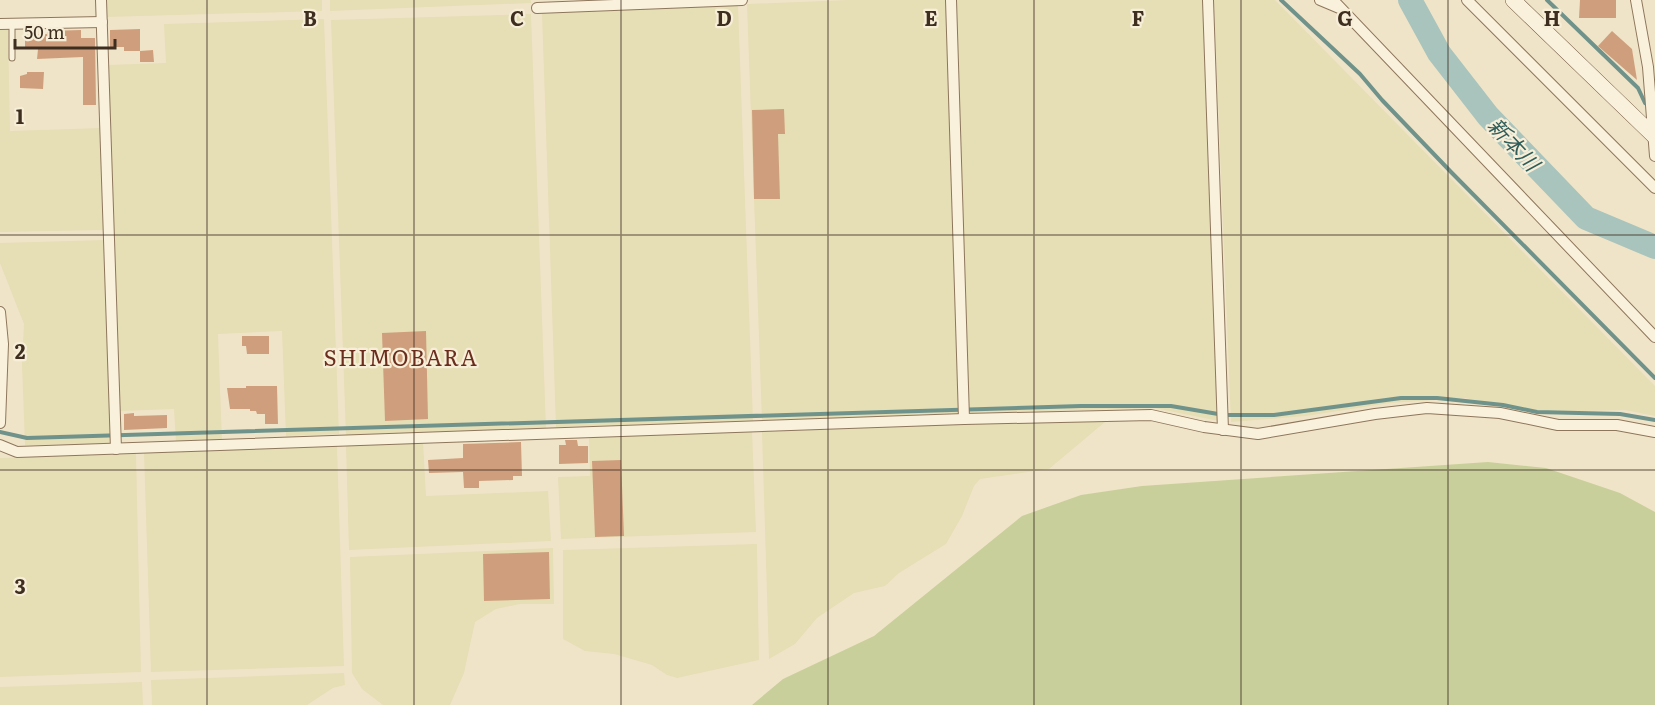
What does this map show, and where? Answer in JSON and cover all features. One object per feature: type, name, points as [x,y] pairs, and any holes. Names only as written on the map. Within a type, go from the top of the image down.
[{"type":"street","points":[[101,0],[116,449]]},
{"type":"street","points":[[537,8],[742,0]]},
{"type":"street","points":[[951,0],[964,419]]},
{"type":"street","points":[[1208,0],[1223,430]]},
{"type":"street","points":[[1320,0],[1343,10]]},
{"type":"street","points":[[1333,0],[1655,337]]},
{"type":"street","points":[[1467,0],[1655,188]]},
{"type":"street","points":[[1513,0],[1654,136]]},
{"type":"street","points":[[1636,0],[1648,67],[1655,156]]},
{"type":"street","points":[[0,24],[102,22]]},
{"type":"street","points":[[0,312],[3,344],[0,423]]},
{"type":"street","points":[[0,445],[17,452],[964,419],[1151,415],[1223,430],[1258,434],[1375,414],[1427,408],[1500,413],[1558,425],[1617,425],[1655,432]]},
{"type":"lane","points":[[12,24],[12,58]]},
{"type":"shaded area","points":[[106,0],[322,0],[322,11],[106,17]]},
{"type":"shaded area","points":[[330,0],[531,0],[531,3],[330,11]]},
{"type":"shaded area","points":[[849,0],[946,0],[960,413],[762,421],[747,4]]},
{"type":"shaded area","points":[[955,0],[1204,0],[1219,421],[1154,408],[968,413]]},
{"type":"shaded area","points":[[1214,0],[1275,0],[1655,386],[1655,416],[1625,410],[1536,412],[1465,398],[1390,403],[1306,416],[1231,422]]},
{"type":"shaded area","points":[[738,5],[753,421],[556,427],[542,13]]},
{"type":"shaded area","points":[[531,14],[546,428],[346,435],[331,20]]},
{"type":"shaded area","points":[[324,19],[339,434],[286,436],[282,331],[218,334],[222,441],[176,442],[174,409],[120,411],[107,65],[166,63],[164,24]]},
{"type":"shaded area","points":[[0,29],[8,29],[10,131],[102,128],[105,230],[0,232]]},
{"type":"shaded area","points":[[105,240],[111,444],[25,445],[22,364],[24,324],[0,263],[0,243]]},
{"type":"shaded area","points":[[1103,418],[1105,422],[1049,469],[980,479],[974,486],[962,516],[946,544],[899,573],[885,586],[854,593],[817,618],[795,644],[769,659],[762,432]]},
{"type":"shaded area","points":[[752,430],[756,532],[561,539],[558,477],[590,476],[589,436]]},
{"type":"shaded area","points":[[423,442],[426,496],[548,491],[551,541],[349,550],[346,446]]},
{"type":"shaded area","points":[[337,446],[344,666],[151,672],[144,453]]},
{"type":"shaded area","points":[[136,454],[141,672],[0,677],[0,458]]},
{"type":"shaded area","points":[[757,544],[759,660],[677,678],[667,675],[652,665],[614,654],[585,651],[563,639],[563,550]]},
{"type":"shaded area","points":[[553,548],[554,604],[520,604],[496,609],[475,622],[464,673],[450,705],[383,705],[362,689],[352,673],[350,557]]},
{"type":"shaded area","points":[[344,673],[345,685],[333,688],[307,705],[152,705],[151,680]]},
{"type":"shaded area","points":[[142,682],[143,705],[0,705],[0,687]]},
{"type":"green space","points":[[1488,462],[1546,468],[1620,493],[1655,512],[1655,705],[752,705],[783,679],[874,636],[1022,516],[1081,495],[1142,486]]},
{"type":"building","points":[[1580,0],[1616,0],[1616,18],[1579,18]]},
{"type":"building","points":[[140,29],[140,51],[124,51],[124,47],[110,47],[110,30]]},
{"type":"building","points":[[81,30],[81,38],[95,38],[96,105],[83,105],[83,57],[37,59],[38,49],[25,49],[25,35],[47,34],[47,31]]},
{"type":"building","points":[[1612,31],[1632,49],[1637,80],[1598,46]]},
{"type":"building","points":[[153,50],[154,62],[140,62],[140,51]]},
{"type":"building","points":[[27,72],[44,72],[43,89],[20,88],[20,76]]},
{"type":"building","points":[[784,109],[785,134],[778,134],[780,199],[754,199],[752,110]]},
{"type":"building","points":[[426,331],[428,419],[385,421],[382,333]]},
{"type":"building","points":[[242,336],[269,336],[269,354],[247,354],[246,346],[242,346]]},
{"type":"building","points":[[246,386],[277,386],[278,424],[265,424],[265,414],[257,414],[256,411],[250,411],[250,409],[230,409],[227,388],[246,388]]},
{"type":"building","points":[[134,413],[134,416],[167,415],[167,428],[124,430],[124,414]]},
{"type":"building","points":[[565,440],[577,440],[578,446],[588,446],[588,463],[559,464],[559,445],[566,445]]},
{"type":"building","points":[[521,442],[522,476],[513,476],[513,480],[479,481],[479,488],[464,488],[463,472],[429,473],[428,460],[463,458],[463,444]]},
{"type":"building","points":[[621,460],[624,536],[595,537],[592,461]]},
{"type":"building","points":[[549,552],[550,599],[484,601],[483,554]]},
{"type":"waterway","points":[[1281,0],[1360,74],[1451,172],[1655,378]]},
{"type":"waterway","name":"新本川","points":[[1410,0],[1439,53],[1488,116],[1586,218],[1655,247]]},
{"type":"waterway","points":[[1547,0],[1638,88],[1645,103],[1650,106]]},
{"type":"waterway","points":[[0,432],[27,438],[1081,406],[1171,406],[1224,415],[1274,415],[1401,398],[1437,398],[1503,405],[1537,412],[1620,414],[1655,420]]},
{"type":"district","name":"SHIMOBARA","points":[[401,356]]}]
